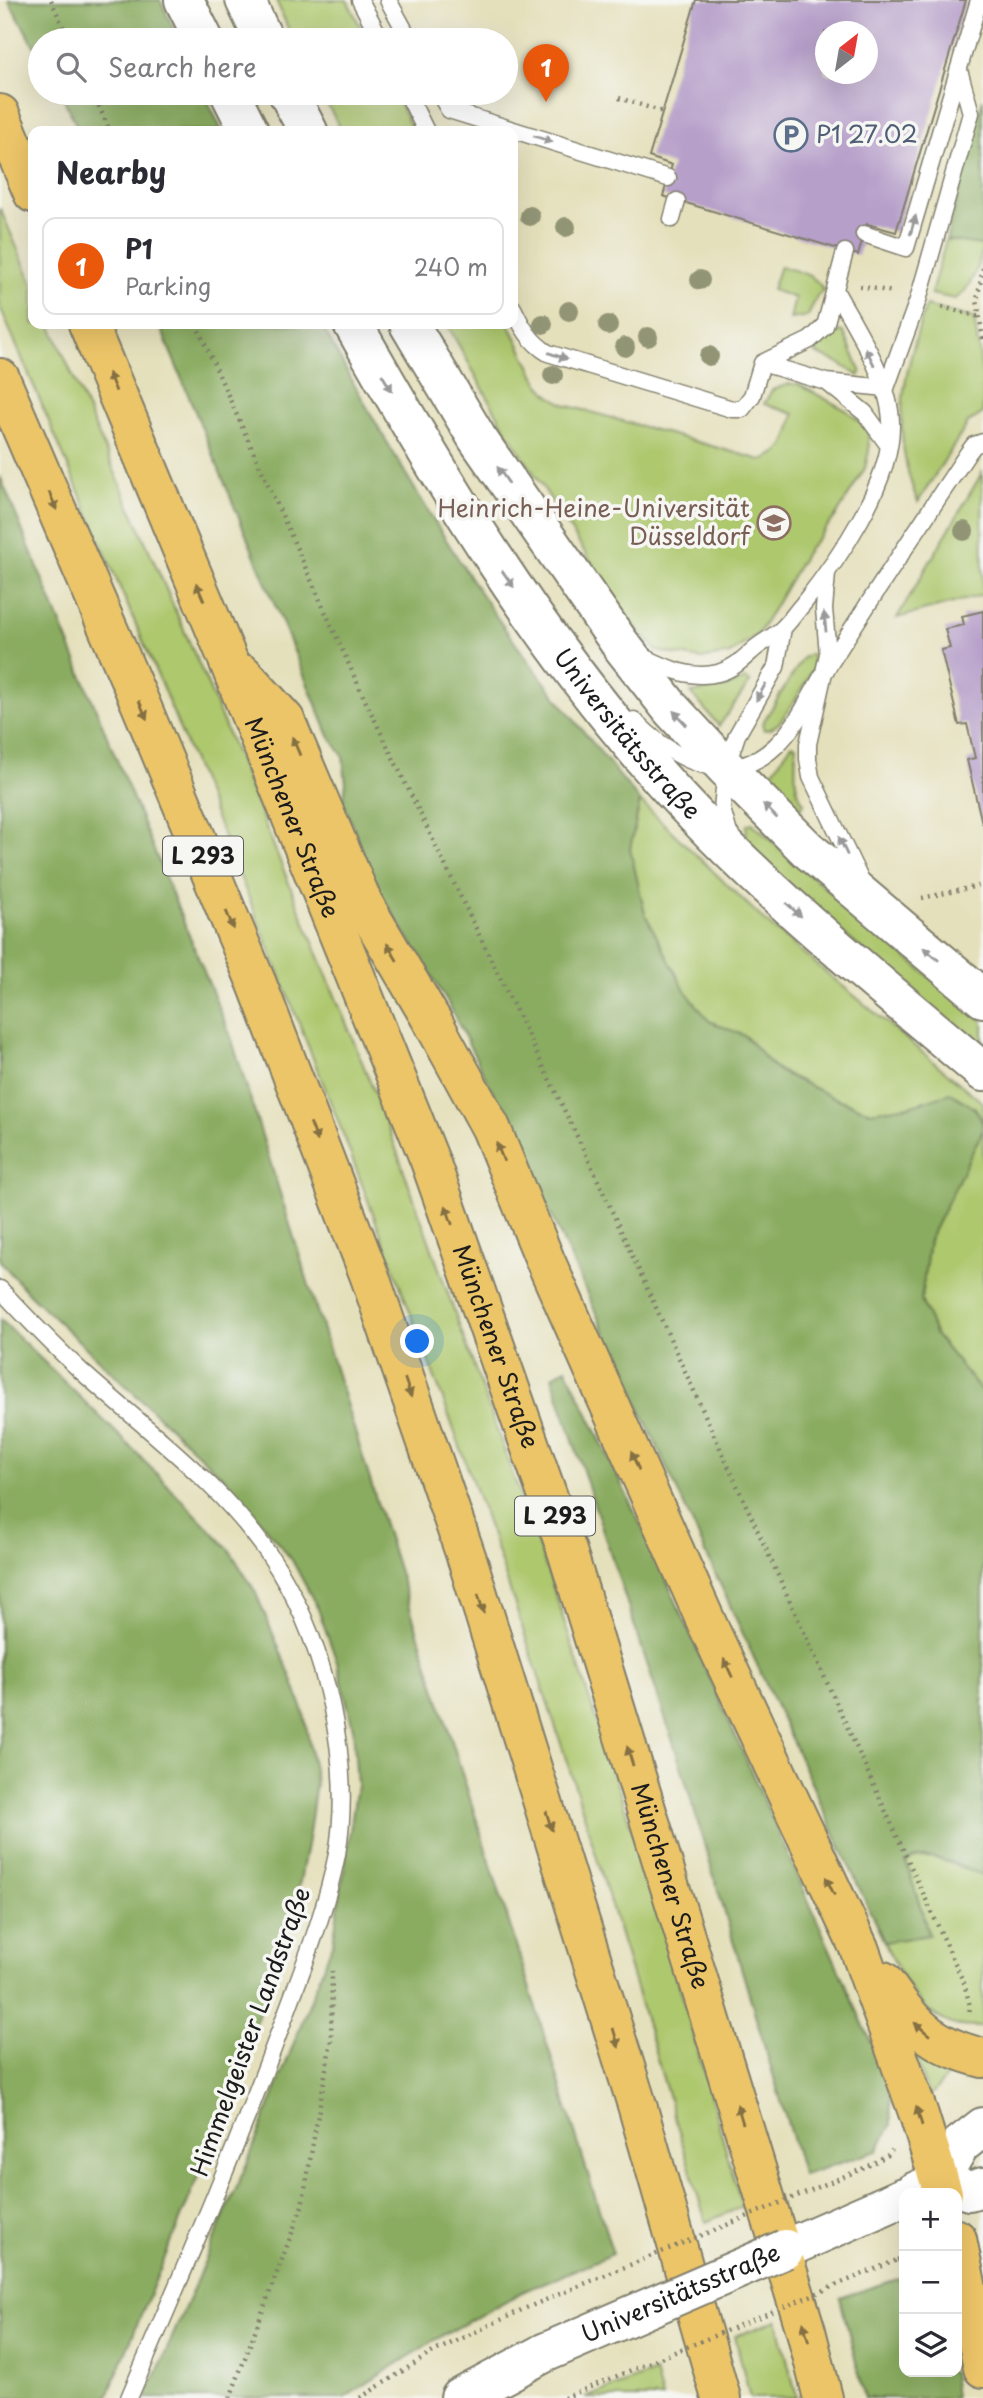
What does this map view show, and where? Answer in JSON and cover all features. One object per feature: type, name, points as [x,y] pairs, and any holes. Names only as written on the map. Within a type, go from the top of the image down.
[{"type":"highway","points":[[0,114],[28,181]]},
{"type":"highway","name":"Münchener Straße","points":[[90,329],[226,655],[430,1161],[567,1551],[806,2331],[823,2398]]},
{"type":"highway","name":"L 293","points":[[0,378],[141,705],[257,984],[370,1278],[468,1562],[637,2105],[721,2398]]},
{"type":"highway","points":[[226,655],[285,720],[363,903],[491,1128],[545,1260],[708,1626],[859,1948],[919,2115],[915,2188]]},
{"type":"highway","points":[[859,1948],[909,2018],[923,2032],[973,2056]]},
{"type":"highway","points":[[959,2251],[983,2368]]},
{"type":"street","points":[[184,0],[198,28]]},
{"type":"street","points":[[245,0],[258,28]]},
{"type":"street","points":[[236,105],[246,126]]},
{"type":"street","points":[[294,105],[305,126]]},
{"type":"street","name":"Universitätsstraße","points":[[356,329],[496,562],[602,708],[653,769],[744,864],[816,930],[983,1072]]},
{"type":"street","name":"Universitätsstraße","points":[[412,329],[477,438],[621,645],[672,710],[807,849],[983,998]]},
{"type":"street","points":[[921,2188],[961,2145],[983,2127]]},
{"type":"street","points":[[962,2192],[983,2188]]},
{"type":"street","name":"Universitätsstraße","points":[[460,2398],[544,2353],[899,2202]]},
{"type":"lane","points":[[360,0],[374,28]]},
{"type":"lane","points":[[388,0],[403,28]]},
{"type":"lane","points":[[864,234],[906,248],[979,0]]},
{"type":"lane","points":[[886,388],[919,300],[971,113],[959,70]]},
{"type":"lane","points":[[413,105],[424,126]]},
{"type":"lane","points":[[446,105],[449,110],[501,126]]},
{"type":"lane","points":[[518,131],[668,178]]},
{"type":"lane","points":[[672,219],[677,201]]},
{"type":"lane","points":[[518,318],[526,334],[548,353],[733,410],[742,409],[748,404],[762,363],[818,334],[829,317],[845,252]]},
{"type":"lane","points":[[621,645],[670,670],[695,675],[718,673],[737,665],[783,628],[827,573],[874,491],[889,446],[891,427],[886,388],[835,290]]},
{"type":"lane","points":[[762,363],[827,382],[886,388]]},
{"type":"lane","points":[[827,382],[865,413],[889,446]]},
{"type":"lane","points":[[550,639],[583,664],[646,732],[666,748],[705,766],[726,768],[755,761],[772,750],[794,725],[826,670],[968,453],[974,445],[983,442]]},
{"type":"lane","points":[[827,573],[824,608],[828,654],[808,744],[808,759],[811,777],[874,906]]},
{"type":"lane","points":[[744,864],[725,826],[722,809],[726,768],[737,735],[776,667],[783,628]]},
{"type":"lane","name":"Himmelgeister Landstraße","points":[[0,1289],[81,1371],[168,1445],[250,1530],[278,1569],[300,1611],[321,1664],[337,1729],[341,1786],[337,1852],[320,1923],[230,2159],[129,2398]]},
{"type":"path","points":[[51,0],[64,28]]},
{"type":"path","points":[[620,98],[663,112]]},
{"type":"path","points":[[98,105],[108,126]]},
{"type":"path","points":[[983,268],[977,300],[983,340]]},
{"type":"path","points":[[198,329],[364,698],[590,1163],[964,1983],[970,2006],[973,2056]]},
{"type":"path","points":[[874,906],[983,886]]},
{"type":"path","points":[[230,2398],[302,2206],[331,2041],[332,1956],[320,1923]]},
{"type":"path","points":[[360,2398],[433,2352],[526,2308],[862,2169]]},
{"type":"path","points":[[564,2398],[899,2259]]},
{"type":"green space","points":[[8,0],[160,0],[173,28],[28,28],[28,35]]},
{"type":"green space","points":[[276,0],[347,0],[361,28],[288,28]]},
{"type":"green space","points":[[983,99],[983,245],[946,240]]},
{"type":"green space","points":[[67,105],[210,105],[220,126],[77,126]]},
{"type":"green space","points":[[328,105],[400,105],[410,126],[339,126]]},
{"type":"green space","points":[[0,208],[28,273],[28,329],[52,329],[205,678],[385,1118],[552,1584],[659,1913],[742,2207],[706,2222],[578,1795],[493,1539],[444,1402],[340,1126],[262,930],[163,688],[0,307]]},
{"type":"green space","points":[[946,240],[983,245],[970,283],[955,299],[931,294]]},
{"type":"green space","points":[[780,266],[805,274],[820,285],[823,291],[817,296],[808,316],[790,319],[795,298],[772,290]]},
{"type":"green space","points":[[926,306],[974,318],[983,378],[983,413],[968,423],[918,502],[904,451],[902,404],[911,356]]},
{"type":"green space","points":[[161,329],[324,329],[401,465],[487,603],[542,679],[640,801],[630,849],[645,914],[684,989],[709,1021],[745,1036],[776,1070],[870,1112],[909,1106],[950,1093],[973,1107],[980,1117],[983,1130],[929,1240],[921,1300],[936,1336],[983,1393],[983,1875],[934,1858],[915,1858],[906,1862],[929,1935],[884,1942],[514,1134],[448,1003],[378,889],[343,802],[346,783],[343,756],[329,736]]},
{"type":"green space","points":[[450,329],[512,329],[539,384],[550,396],[566,405],[761,460],[781,449],[788,437],[794,414],[764,404],[772,390],[798,384],[846,410],[860,422],[868,433],[869,451],[865,468],[836,516],[807,551],[759,633],[730,654],[701,659],[657,651],[626,616],[506,430]]},
{"type":"green space","points":[[838,331],[845,335],[861,373],[859,376],[814,350]]},
{"type":"green space","points":[[982,473],[983,595],[897,618]]},
{"type":"green space","points":[[0,476],[231,1037],[613,2254],[522,2292],[433,2341],[344,2398],[146,2398],[248,2161],[333,1942],[357,1785],[353,1728],[337,1662],[318,1609],[292,1560],[230,1484],[29,1294],[0,1261]]},
{"type":"green space","points":[[810,654],[814,667],[800,693],[780,722],[771,729],[764,730],[762,724],[803,658]]},
{"type":"green space","points":[[745,679],[750,682],[719,726],[691,693],[727,687]]},
{"type":"green space","points":[[792,744],[796,746],[796,784],[804,803],[801,809],[768,778]]},
{"type":"green space","points":[[640,801],[767,923],[983,1103],[983,1121],[975,1107],[909,1106],[871,1112],[830,1096],[776,1069],[745,1036],[709,1021],[684,989],[645,914],[630,849]]},
{"type":"green space","points":[[752,823],[861,920],[983,1021],[983,1055],[759,860],[746,837],[747,825]]},
{"type":"green space","points":[[983,1130],[983,1393],[936,1336],[921,1300],[929,1240]]},
{"type":"green space","points":[[0,1319],[130,1446],[229,1549],[255,1591],[292,1679],[304,1713],[316,1782],[293,1918],[210,2148],[107,2398],[0,2398]]},
{"type":"green space","points":[[566,1368],[658,1561],[890,2085],[891,2125],[877,2151],[803,2175],[681,1766],[552,1377]]},
{"type":"green space","points":[[930,1856],[983,1875],[983,2027],[955,2025],[930,2011],[911,1991],[884,1942],[929,1935],[906,1862],[914,1857]]},
{"type":"green space","points":[[910,2043],[954,2063],[948,2076],[929,2097]]},
{"type":"green space","points":[[899,2279],[899,2377],[953,2377],[955,2398],[865,2398],[840,2298]]},
{"type":"green space","points":[[777,2320],[797,2398],[750,2398],[735,2336]]},
{"type":"green space","points":[[655,2372],[662,2398],[585,2398]]},
{"type":"building","name":"P1 27.02","points":[[696,0],[966,0],[896,232],[867,224],[858,255],[663,196],[672,165],[649,157]]},
{"type":"building","points":[[983,611],[982,823],[967,760],[975,758],[967,724],[959,725],[941,650],[950,648],[945,629],[964,625],[962,616]]},
{"type":"place","name":"P1","points":[[546,102]]},
{"type":"place","name":"P1 27.02","points":[[791,135]]},
{"type":"place","name":"Heinrich-Heine-Universität Düsseldorf","points":[[774,523]]}]
